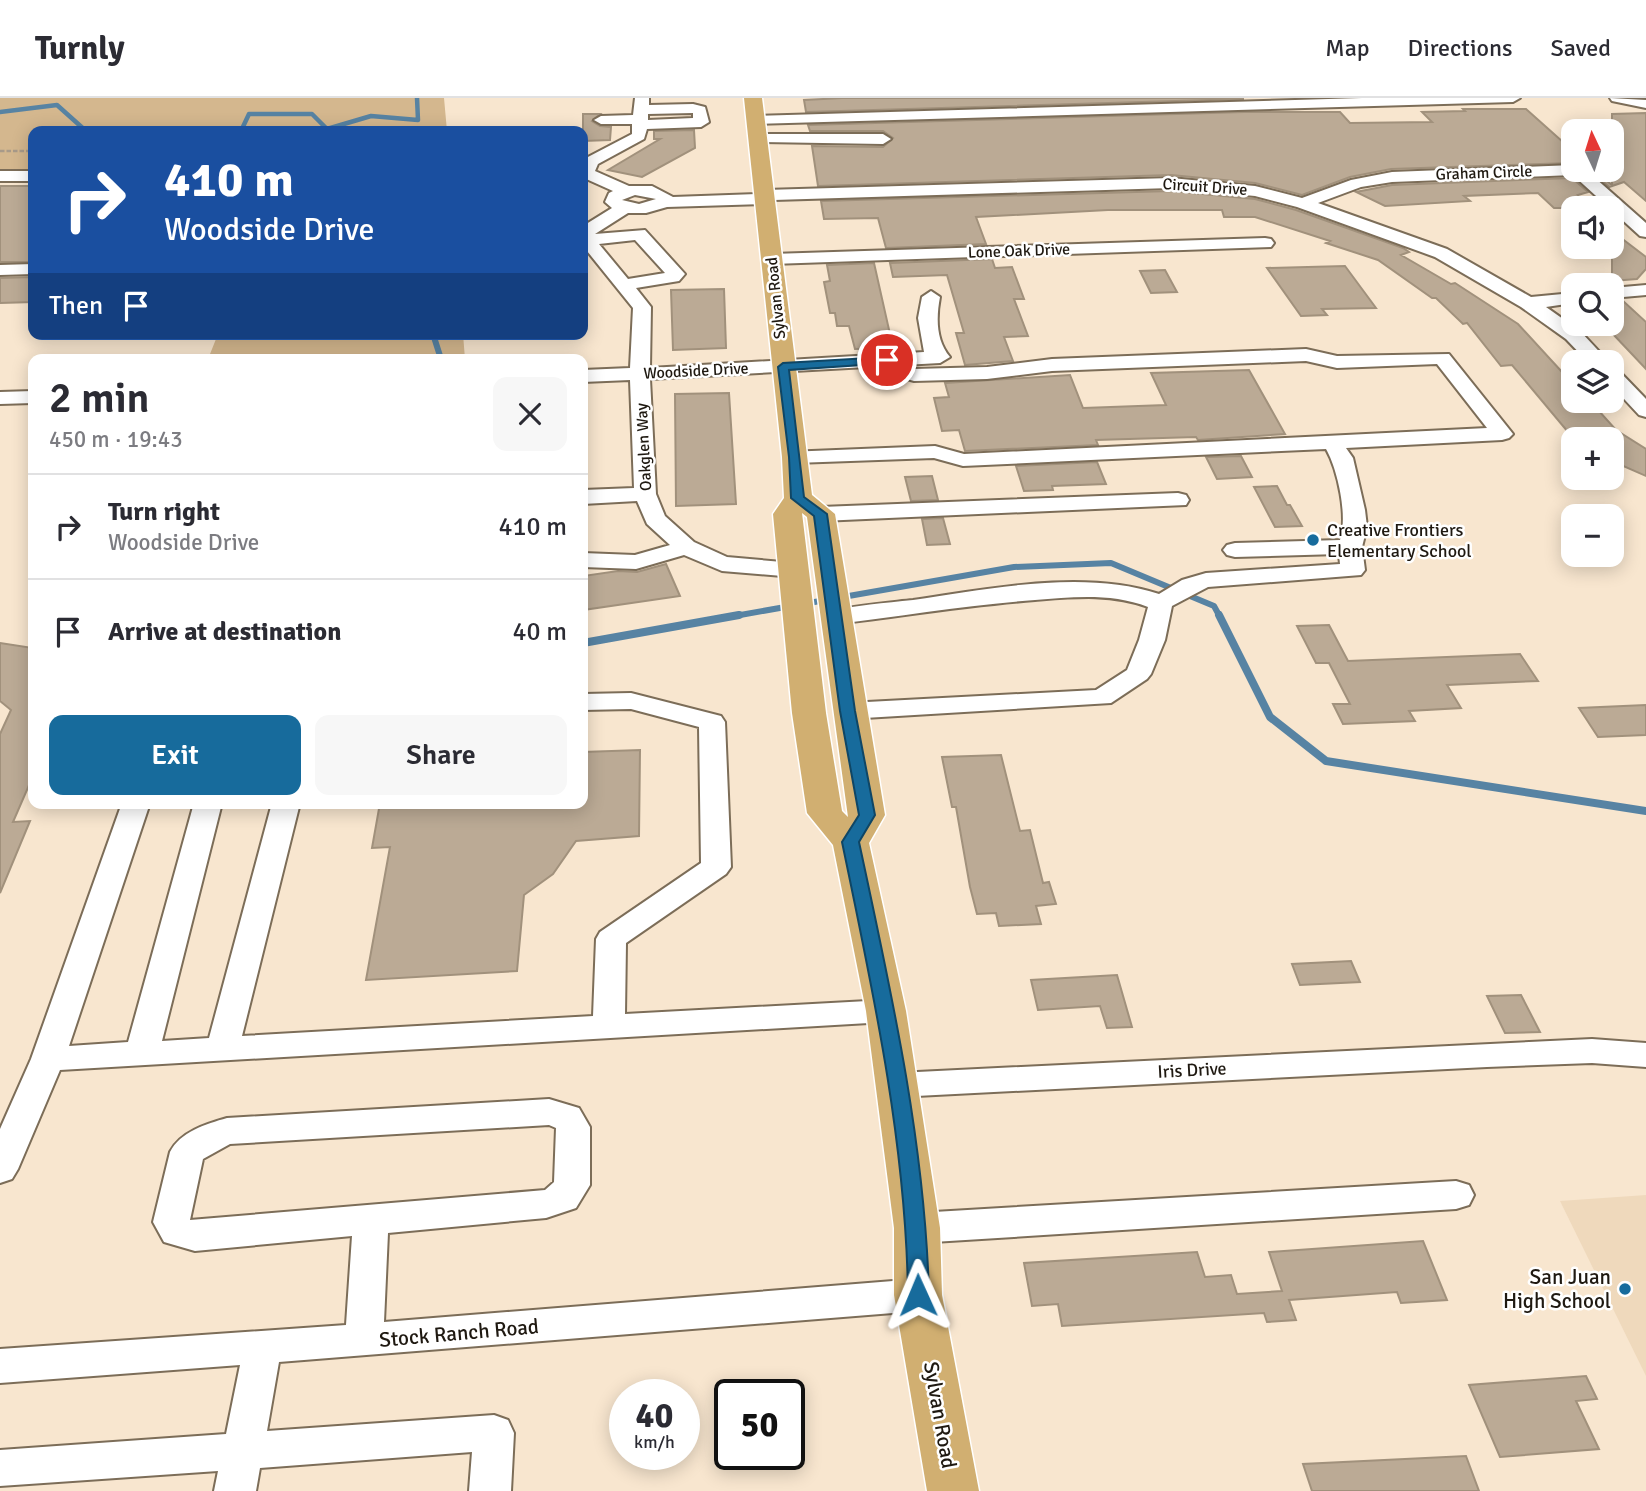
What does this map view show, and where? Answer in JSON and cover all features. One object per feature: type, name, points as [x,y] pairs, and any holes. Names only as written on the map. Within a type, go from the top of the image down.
[{"type":"main road","name":"Sylvan Road","points":[[756,119],[795,457],[835,605],[848,711],[867,815],[850,842]]},
{"type":"main road","name":"Sylvan Road","points":[[809,506],[787,514],[809,713],[825,813],[850,842],[886,1011],[917,1228],[918,1295],[953,1491]]},
{"type":"street","points":[[756,119],[1513,98]]},
{"type":"street","points":[[1617,98],[1646,104]]},
{"type":"street","points":[[588,169],[592,161],[639,136],[641,113],[601,120]]},
{"type":"street","points":[[756,119],[883,139]]},
{"type":"street","name":"Graham Circle","points":[[1303,203],[1357,183],[1392,177],[1577,170],[1646,232]]},
{"type":"street","points":[[588,173],[625,200],[588,230]]},
{"type":"street","points":[[0,176],[28,176]]},
{"type":"street","name":"Circuit Drive","points":[[625,200],[647,208],[663,199],[1171,183],[1235,188],[1303,203],[1441,253],[1528,303],[1573,335],[1587,350]]},
{"type":"street","points":[[588,240],[639,234],[676,274],[673,277],[624,285]]},
{"type":"street","name":"Oakglen Way","points":[[588,241],[642,307],[640,374],[645,494],[655,519],[686,547],[797,594]]},
{"type":"street","name":"Lone Oak Drive","points":[[772,259],[1265,243]]},
{"type":"street","points":[[0,270],[28,269]]},
{"type":"street","points":[[1624,292],[1646,290]]},
{"type":"street","points":[[931,297],[927,318],[935,357]]},
{"type":"street","points":[[1528,303],[1561,299]]},
{"type":"street","points":[[795,457],[935,452],[963,460],[1502,434],[1442,358],[1337,362],[1306,355],[1052,365],[987,373],[914,375]]},
{"type":"street","name":"Woodside Drive","points":[[588,376],[957,357]]},
{"type":"street","points":[[1624,388],[1646,411]]},
{"type":"street","points":[[0,398],[28,397]]},
{"type":"street","points":[[835,605],[1074,590],[1122,590],[1173,596],[1206,580],[1353,570],[1350,547],[1356,527],[1354,510],[1342,458],[1332,442]]},
{"type":"street","points":[[588,497],[645,494]]},
{"type":"street","points":[[809,506],[1178,500]]},
{"type":"street","points":[[588,560],[636,562],[686,547]]},
{"type":"street","points":[[1235,550],[1350,547]]},
{"type":"street","points":[[848,711],[1102,697],[1138,674],[1173,596]]},
{"type":"street","points":[[588,702],[631,701],[712,722],[716,867],[611,939],[609,1027]]},
{"type":"street","points":[[0,1169],[48,1059],[134,809]]},
{"type":"street","points":[[142,1054],[206,809]]},
{"type":"street","points":[[222,1049],[284,809]]},
{"type":"street","points":[[48,1059],[886,1011]]},
{"type":"street","name":"Iris Drive","points":[[897,1085],[1487,1055],[1592,1051],[1646,1055]]},
{"type":"street","points":[[549,1112],[567,1117],[573,1127],[572,1185],[563,1198],[546,1204],[371,1220],[195,1236],[177,1232],[171,1222],[187,1153],[209,1138],[227,1131],[549,1112]]},
{"type":"street","points":[[917,1228],[1456,1195]]},
{"type":"street","points":[[364,1340],[371,1220]]},
{"type":"street","name":"Stock Ranch Road","points":[[0,1366],[364,1340],[918,1295]]},
{"type":"street","points":[[235,1491],[263,1347]]},
{"type":"street","points":[[0,1468],[494,1433],[490,1491]]},
{"type":"path","points":[[0,151],[28,151]]},
{"type":"shaded area","points":[[0,98],[444,98],[447,126],[28,126],[28,171],[0,171]]},
{"type":"shaded area","points":[[216,340],[463,340],[465,354],[210,354]]},
{"type":"shaded area","name":"San Juan High School","points":[[1646,1195],[1646,1376],[1560,1201]]},
{"type":"building","points":[[1243,99],[806,112],[804,100]]},
{"type":"building","points":[[1463,109],[1526,109],[1561,140],[1561,163],[1391,169],[1350,177],[1302,195],[1255,183],[1171,175],[818,186],[812,146],[883,147],[893,138],[883,131],[810,131],[808,125],[1244,112],[1340,112],[1350,123],[1432,122],[1422,112],[1465,111]]},
{"type":"building","points":[[1646,113],[1646,201],[1624,182],[1624,119],[1612,119],[1612,114]]},
{"type":"building","points":[[583,114],[600,114],[592,121],[600,126],[611,127],[610,140],[588,141],[588,126],[583,126]]},
{"type":"building","points":[[694,130],[695,148],[642,177],[608,170],[660,139],[654,139],[654,131]]},
{"type":"building","points":[[1561,178],[1561,182],[1577,182],[1588,192],[1579,196],[1561,196],[1561,208],[1554,208],[1538,193],[1464,196],[1470,201],[1385,206],[1356,192],[1392,185]]},
{"type":"building","points":[[1603,182],[1612,185],[1612,182],[1624,182],[1609,187]]},
{"type":"building","points":[[0,186],[28,186],[28,262],[0,262]]},
{"type":"building","points":[[1171,191],[1255,199],[1296,210],[1403,248],[1409,252],[1401,255],[1451,284],[1455,283],[1518,324],[1561,371],[1561,413],[1601,413],[1613,427],[1564,427],[1512,365],[1501,366],[1467,323],[1463,324],[1436,298],[1432,298],[1378,260],[1255,217],[1224,217],[1222,210],[1108,210],[976,217],[986,244],[886,248],[878,218],[824,219],[821,201]]},
{"type":"building","points":[[1624,240],[1646,257],[1646,269],[1637,279],[1624,280],[1624,273],[1612,273],[1612,259],[1624,259]]},
{"type":"building","points":[[992,259],[995,268],[1012,267],[1024,299],[1014,299],[1028,336],[1004,337],[1013,361],[965,365],[956,333],[964,333],[947,275],[893,277],[890,263]]},
{"type":"building","points":[[874,263],[892,343],[882,344],[883,348],[855,349],[849,326],[837,326],[835,313],[830,313],[824,282],[830,281],[827,265]]},
{"type":"building","points":[[1345,266],[1376,308],[1322,309],[1327,315],[1301,316],[1267,268]]},
{"type":"building","points":[[1165,270],[1177,292],[1151,293],[1140,271]]},
{"type":"building","points":[[28,277],[28,302],[0,303],[0,278]]},
{"type":"building","points":[[724,289],[726,348],[673,350],[671,290]]},
{"type":"building","points":[[1624,302],[1646,322],[1646,369],[1615,336],[1624,336]]},
{"type":"building","points":[[1249,370],[1285,434],[1198,440],[1196,437],[1096,440],[1098,445],[965,451],[959,430],[942,431],[934,398],[949,397],[945,383],[1070,375],[1083,408],[1166,405],[1151,373]]},
{"type":"building","points":[[729,393],[736,504],[676,506],[675,394]]},
{"type":"building","points":[[1624,435],[1646,449],[1646,476],[1624,466]]},
{"type":"building","points":[[1241,456],[1252,477],[1217,479],[1206,457]]},
{"type":"building","points":[[1097,462],[1106,484],[1052,486],[1053,490],[1024,491],[1016,466]]},
{"type":"building","points":[[932,476],[938,500],[911,501],[905,477]]},
{"type":"building","points":[[1277,486],[1302,526],[1275,527],[1254,487]]},
{"type":"building","points":[[943,518],[950,544],[927,545],[922,519]]},
{"type":"building","points":[[666,564],[680,596],[588,609],[588,575],[618,571],[637,572]]},
{"type":"building","points":[[1329,625],[1348,661],[1520,654],[1538,681],[1447,685],[1461,708],[1409,711],[1415,721],[1343,724],[1333,704],[1350,704],[1329,663],[1316,663],[1297,626]]},
{"type":"building","points":[[0,643],[28,647],[28,788],[13,822],[30,821],[0,893],[0,734],[11,710],[0,701]]},
{"type":"building","points":[[1646,705],[1646,735],[1598,737],[1579,708]]},
{"type":"building","points":[[640,750],[639,836],[576,841],[553,874],[524,895],[517,971],[366,980],[390,847],[372,848],[379,809],[588,809],[588,752]]},
{"type":"building","points":[[1001,755],[1020,831],[1030,830],[1043,883],[1049,882],[1056,904],[1036,906],[1041,924],[999,926],[996,913],[977,914],[970,887],[956,807],[952,807],[942,757]]},
{"type":"building","points":[[1351,961],[1360,982],[1300,985],[1292,964]]},
{"type":"building","points":[[1117,975],[1132,1027],[1107,1028],[1100,1006],[1038,1010],[1031,980]]},
{"type":"building","points":[[1521,995],[1540,1032],[1505,1033],[1487,996]]},
{"type":"building","points":[[1423,1241],[1447,1300],[1401,1303],[1397,1292],[1289,1300],[1296,1320],[1267,1322],[1264,1313],[1062,1326],[1058,1304],[1032,1306],[1024,1263],[1197,1252],[1205,1277],[1231,1275],[1237,1294],[1282,1291],[1269,1252]]},
{"type":"building","points":[[1586,1376],[1597,1399],[1576,1401],[1599,1449],[1500,1457],[1469,1385]]},
{"type":"building","points":[[1466,1456],[1479,1491],[1312,1491],[1303,1464]]},
{"type":"waterway","points":[[337,126],[371,116],[418,120],[417,98]]},
{"type":"waterway","points":[[0,112],[57,105],[80,126]]},
{"type":"waterway","points":[[243,126],[249,114],[312,114],[324,126]]},
{"type":"waterway","points":[[435,340],[439,354]]},
{"type":"waterway","points":[[803,604],[1014,567],[1111,563],[1214,606],[1220,617]]},
{"type":"waterway","points":[[729,617],[791,606]]},
{"type":"waterway","points":[[588,642],[739,615]]},
{"type":"waterway","points":[[1220,617],[1270,717],[1326,761],[1646,811]]},
{"type":"place","name":"Creative Frontiers Elementary School","points":[[1313,540]]},
{"type":"place","name":"San Juan High School","points":[[1625,1289]]},
{"type":"route","points":[[887,360],[783,367],[798,498],[821,514],[848,711],[867,815],[850,842],[886,1011],[917,1228],[918,1295]]}]
